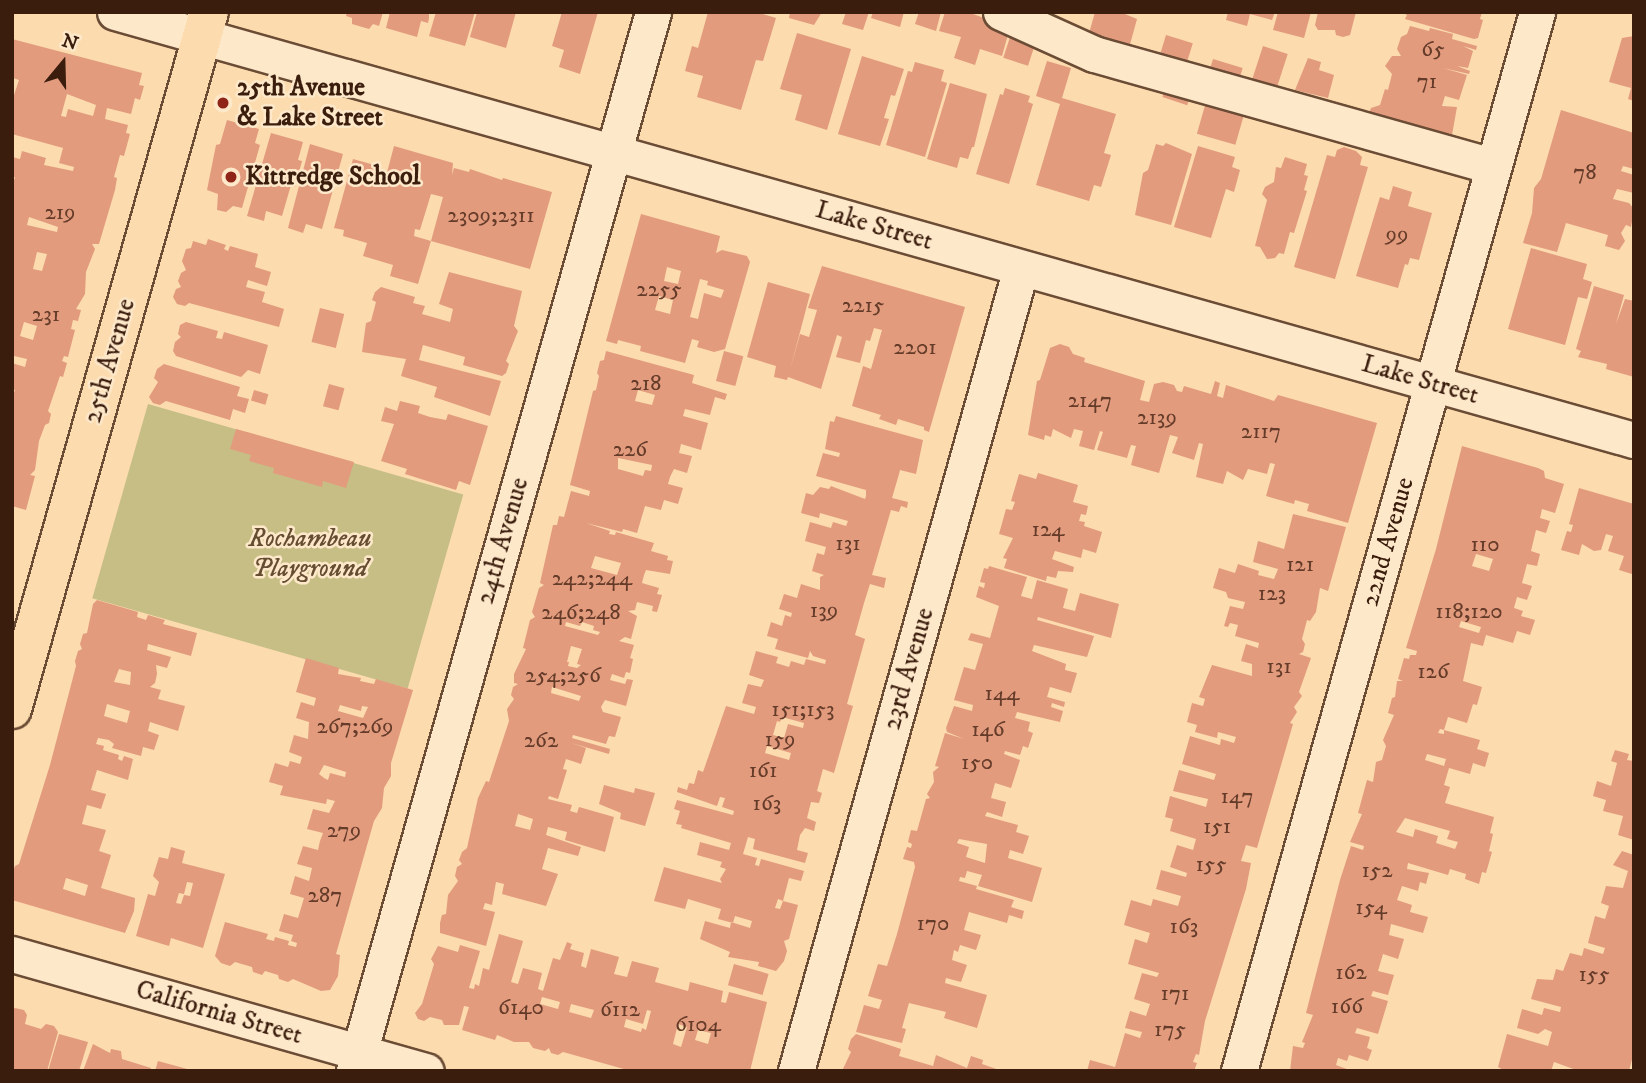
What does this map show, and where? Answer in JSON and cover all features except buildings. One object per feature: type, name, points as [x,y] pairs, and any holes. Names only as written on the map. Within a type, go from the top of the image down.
[{"type":"main road","name":"25th Avenue","points":[[12,709],[205,24]]},
{"type":"street","name":"Lake Street","points":[[115,12],[205,24],[612,153],[1634,440]]},
{"type":"street","name":"24th Avenue","points":[[356,1061],[653,12]]},
{"type":"street","points":[[1001,12],[1094,54],[1493,166]]},
{"type":"street","name":"22nd Avenue","points":[[1239,1071],[1537,12]]},
{"type":"street","name":"23rd Avenue","points":[[796,1071],[1021,268]]},
{"type":"street","name":"California Street","points":[[12,954],[356,1061],[426,1071]]},
{"type":"green space","name":"Rochambeau Playground","points":[[148,404],[463,494],[408,689],[92,598]]},
{"type":"place","name":"25th Avenue & Lake Street","points":[[223,103]]},
{"type":"place","name":"Kittredge School","points":[[231,177]]}]
